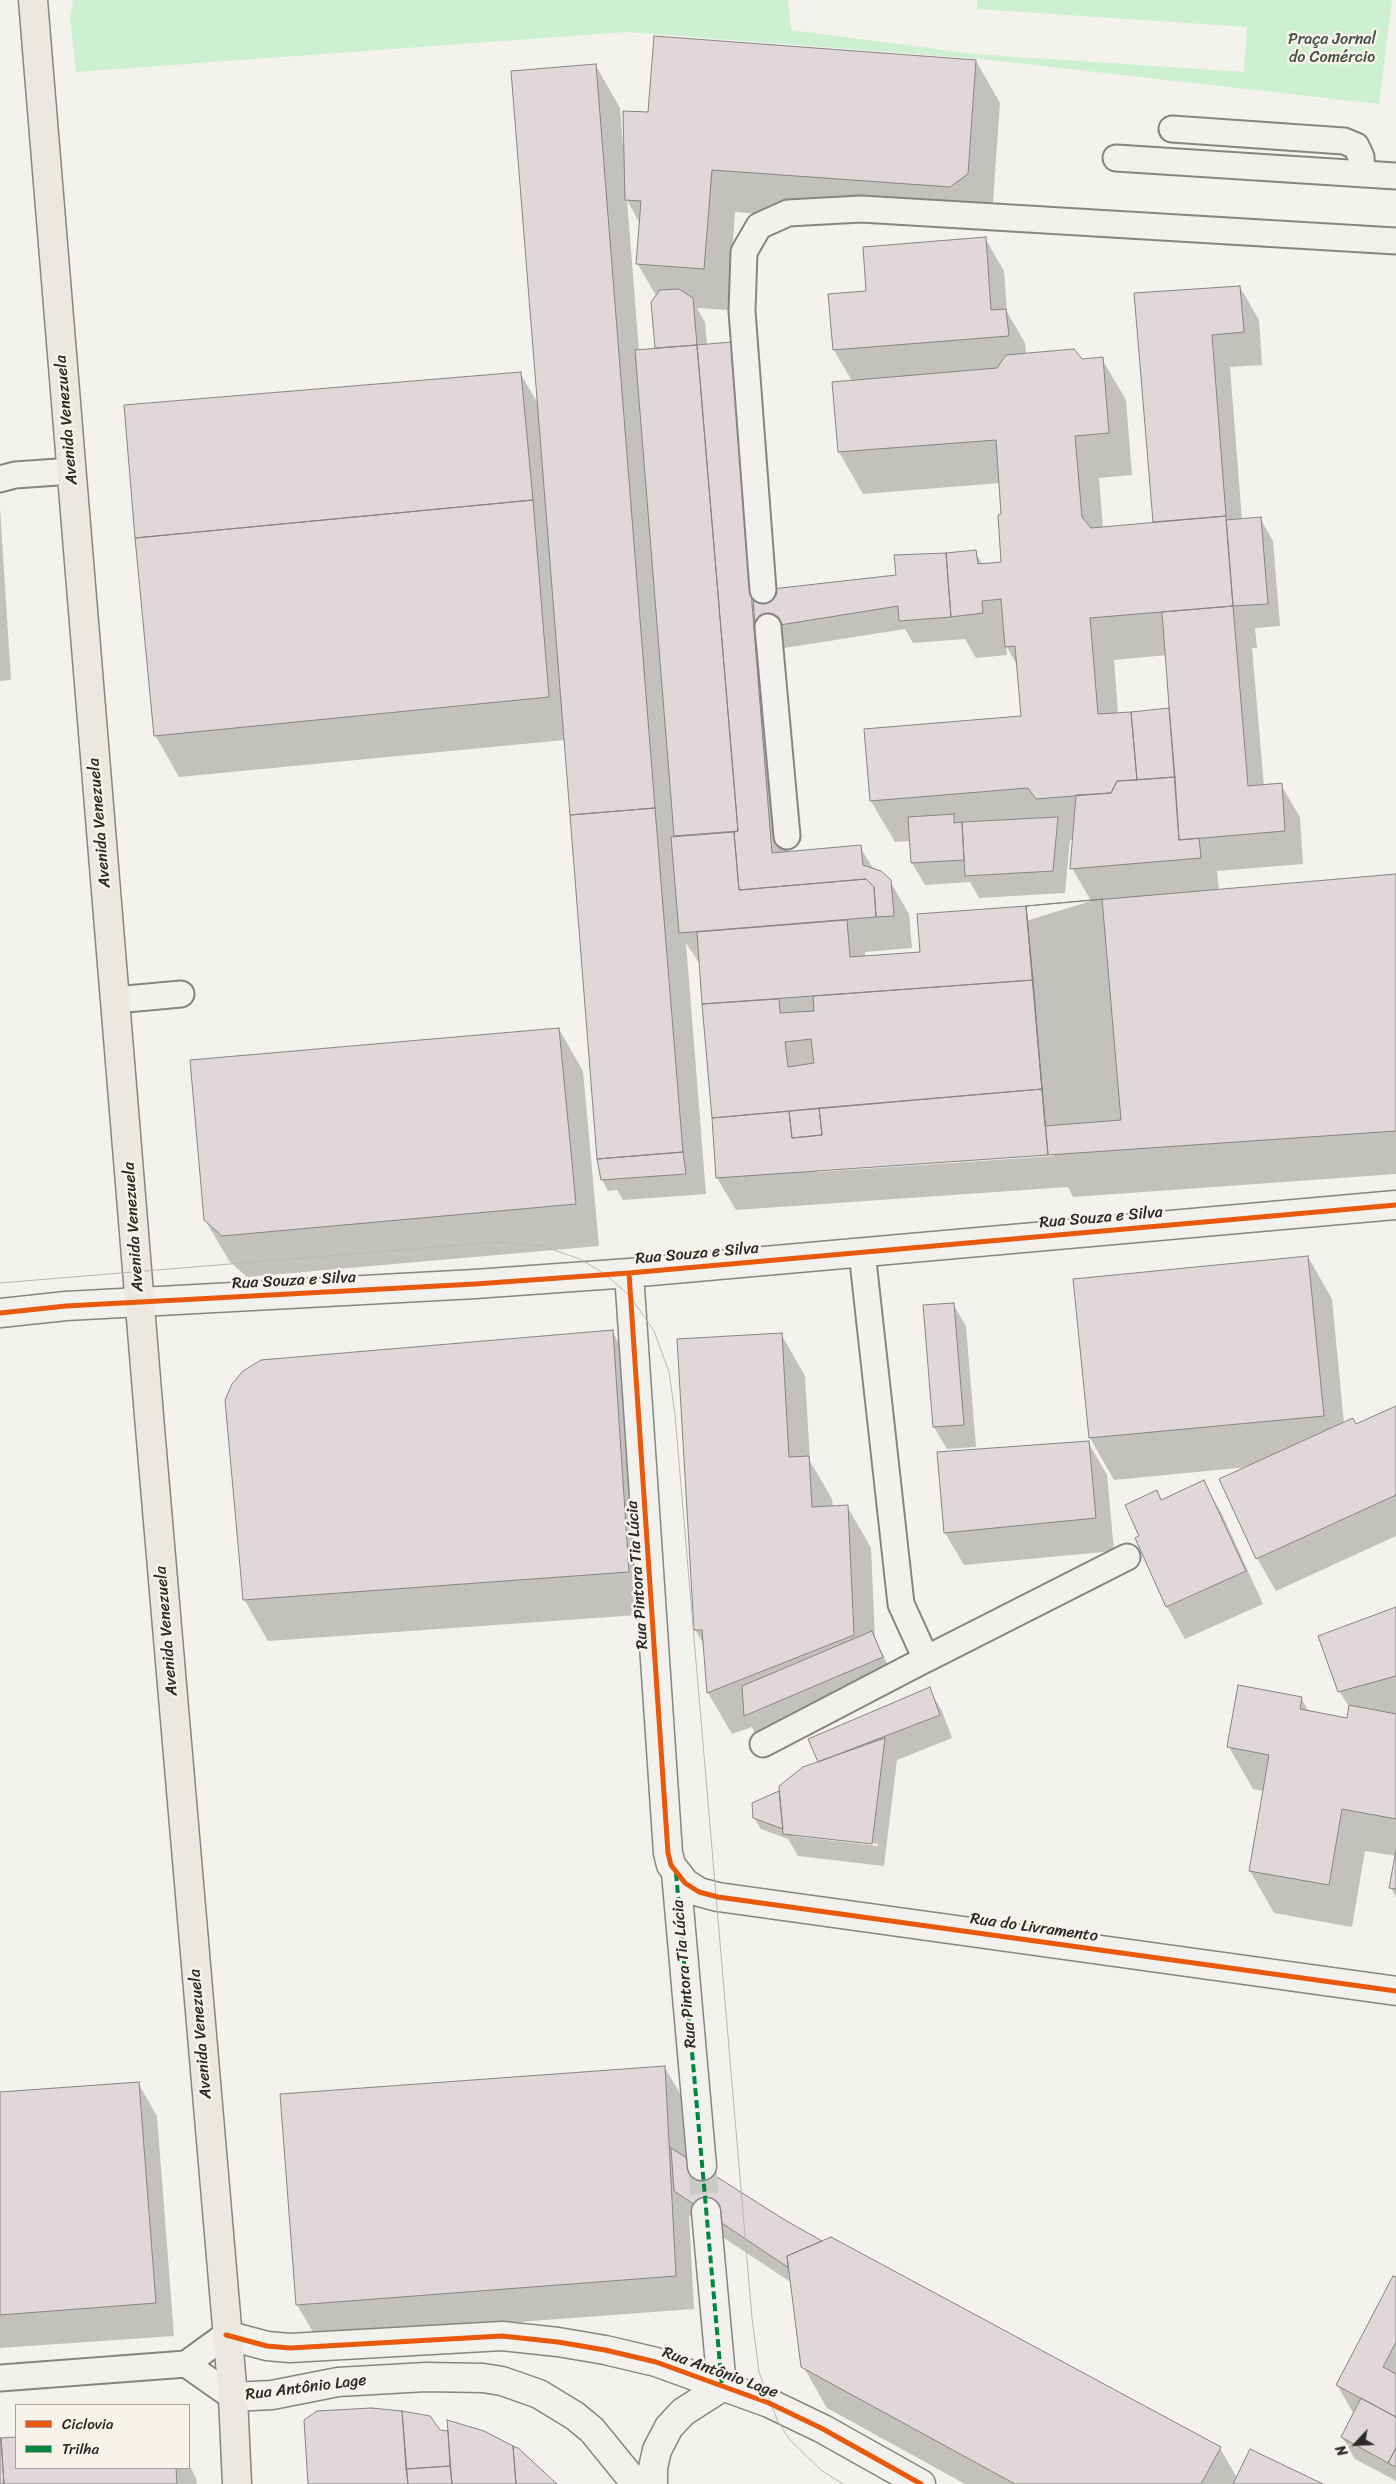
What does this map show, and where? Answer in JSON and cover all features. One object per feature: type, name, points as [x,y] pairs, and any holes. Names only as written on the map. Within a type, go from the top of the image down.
[{"type":"main road","name":"Avenida Venezuela","points":[[33,0],[226,2335],[233,2397],[237,2484]]},
{"type":"street","name":"Rua Souza e Silva","points":[[0,1313],[140,1302],[475,1284],[629,1273],[1396,1205]]},
{"type":"street","name":"Rua Pintora Tia Lúcia","points":[[629,1273],[668,1853],[676,1873],[702,2166]]},
{"type":"street","name":"Rua do Livramento","points":[[676,1873],[691,1888],[718,1897],[1396,1991]]},
{"type":"street","points":[[653,2484],[653,2468],[657,2450],[669,2427],[683,2412],[722,2387],[706,2212]]},
{"type":"street","name":"Rua Antônio Lage","points":[[226,2335],[267,2346],[290,2348],[502,2336],[558,2342],[605,2350],[656,2362],[769,2403],[823,2430],[920,2484]]},
{"type":"street","name":"Rua Antônio Lage","points":[[233,2397],[272,2395],[338,2382],[426,2377],[482,2378],[502,2381],[539,2394],[575,2416],[592,2430],[636,2484]]},
{"type":"lane","points":[[1172,129],[1344,141],[1356,146],[1361,157],[1362,174]]},
{"type":"lane","points":[[1116,158],[1396,176]]},
{"type":"lane","points":[[763,590],[742,311],[744,252],[759,226],[788,213],[861,209],[1396,241]]},
{"type":"lane","points":[[0,479],[15,475],[72,471]]},
{"type":"lane","points":[[768,627],[788,836]]},
{"type":"lane","points":[[115,1000],[181,994]]},
{"type":"lane","points":[[862,1252],[901,1604],[926,1659]]},
{"type":"lane","points":[[763,1744],[926,1659],[1127,1558]]},
{"type":"lane","points":[[0,2378],[186,2364],[226,2335]]},
{"type":"lane","name":"Rua Antônio Lage","points":[[186,2364],[233,2397]]},
{"type":"green space","name":"Praça Jornal do Comércio","points":[[73,0],[788,0],[791,30],[974,54],[1244,72],[1247,27],[977,9],[977,0],[1392,0],[1379,104],[981,59],[626,32],[76,72],[70,18]]},
{"type":"building","points":[[654,36],[976,60],[968,174],[950,187],[712,170],[704,269],[636,264],[641,201],[625,200],[623,111],[648,112]]},
{"type":"building","points":[[596,64],[655,808],[570,815],[511,71]]},
{"type":"building","points":[[986,237],[991,310],[1006,309],[1009,336],[833,350],[828,294],[866,291],[863,247]]},
{"type":"building","points":[[1240,286],[1244,332],[1212,335],[1226,516],[1153,522],[1134,293]]},
{"type":"building","points":[[679,289],[693,298],[697,345],[655,348],[651,302],[660,290]]},
{"type":"building","points":[[731,342],[772,853],[861,845],[863,865],[881,871],[891,880],[894,916],[876,917],[874,887],[866,879],[739,890],[734,832],[738,831],[697,345]]},
{"type":"building","points":[[697,345],[738,831],[674,836],[635,350]]},
{"type":"building","points":[[1074,349],[1082,359],[1103,357],[1109,433],[1075,436],[1082,517],[1091,528],[1226,516],[1233,606],[1090,618],[1098,714],[1131,712],[1137,780],[1117,781],[1111,793],[1036,799],[1028,788],[870,801],[864,729],[1021,716],[1015,646],[1005,647],[1001,599],[982,601],[983,613],[951,617],[946,553],[976,550],[978,564],[1001,562],[998,515],[1001,514],[996,440],[838,452],[832,382],[997,368],[1006,355]]},
{"type":"building","points":[[521,372],[533,500],[135,538],[124,405]]},
{"type":"building","points":[[533,500],[549,697],[154,736],[135,538]]},
{"type":"building","points":[[1261,517],[1268,604],[1233,606],[1226,520]]},
{"type":"building","points":[[946,553],[951,617],[899,621],[898,606],[755,629],[753,593],[763,590],[896,575],[894,555]]},
{"type":"building","points":[[1233,606],[1248,786],[1282,783],[1285,831],[1179,840],[1162,612]]},
{"type":"building","points":[[1169,708],[1175,777],[1137,780],[1131,712]]},
{"type":"building","points":[[1175,777],[1179,840],[1199,838],[1201,858],[1070,869],[1076,795],[1111,793],[1117,781]]},
{"type":"building","points":[[655,808],[683,1152],[597,1159],[570,815]]},
{"type":"building","points":[[954,814],[954,823],[962,822],[964,860],[911,863],[908,817]]},
{"type":"building","points":[[1058,817],[1053,871],[965,876],[962,822]]},
{"type":"building","points":[[734,832],[739,890],[866,879],[874,887],[876,917],[679,933],[671,837]]},
{"type":"building","points":[[1396,874],[1396,1131],[1048,1155],[1026,906]]},
{"type":"building","points":[[1102,899],[1121,1120],[1045,1126],[1026,906]]},
{"type":"building","points":[[1026,906],[1033,980],[702,1004],[697,932],[847,920],[850,957],[920,952],[917,914]]},
{"type":"building","points":[[1033,980],[1042,1089],[712,1118],[702,1004],[779,999],[780,1013],[814,1011],[813,996]],"holes":[[[811,1039],[814,1063],[788,1067],[785,1042]]]},
{"type":"building","points":[[559,1028],[576,1204],[222,1236],[204,1220],[190,1060]]},
{"type":"building","points":[[1042,1089],[1048,1155],[716,1178],[712,1118],[789,1111],[792,1138],[822,1135],[819,1108]]},
{"type":"building","points":[[819,1108],[822,1135],[792,1138],[789,1111]]},
{"type":"building","points":[[683,1152],[686,1174],[601,1180],[597,1159]]},
{"type":"building","points":[[1308,1256],[1324,1416],[1089,1438],[1073,1279]]},
{"type":"building","points":[[954,1303],[964,1425],[933,1427],[923,1305]]},
{"type":"building","points":[[613,1330],[629,1572],[243,1600],[225,1400],[232,1384],[243,1371],[261,1360]]},
{"type":"building","points":[[782,1333],[789,1457],[809,1456],[812,1507],[848,1505],[854,1635],[707,1693],[702,1630],[694,1630],[677,1339]]},
{"type":"building","points":[[1396,1406],[1396,1495],[1256,1559],[1219,1479],[1353,1418],[1356,1424]]},
{"type":"building","points":[[1089,1441],[1096,1518],[944,1533],[937,1452]]},
{"type":"building","points":[[1204,1480],[1246,1571],[1166,1607],[1135,1538],[1139,1536],[1125,1505],[1157,1490],[1161,1500]]},
{"type":"building","points":[[1396,1607],[1396,1676],[1338,1692],[1318,1636]]},
{"type":"building","points":[[872,1631],[883,1657],[744,1716],[742,1686]]},
{"type":"building","points":[[1238,1685],[1302,1697],[1300,1709],[1347,1718],[1349,1705],[1396,1714],[1396,1819],[1342,1809],[1329,1885],[1249,1871],[1269,1755],[1227,1747]]},
{"type":"building","points":[[930,1687],[940,1715],[818,1762],[808,1739]]},
{"type":"building","points":[[885,1738],[872,1844],[783,1834],[779,1786],[803,1767]]},
{"type":"building","points":[[779,1791],[783,1829],[753,1818],[752,1803]]},
{"type":"building","points":[[1396,1850],[1396,1889],[1389,1888]]},
{"type":"building","points":[[665,2066],[676,2276],[296,2305],[280,2094]]},
{"type":"building","points":[[139,2082],[156,2303],[0,2315],[0,2092]]},
{"type":"building","points":[[671,2148],[785,2220],[822,2241],[787,2256],[788,2268],[674,2191]]},
{"type":"building","points":[[831,2237],[1221,2447],[1201,2484],[1015,2484],[801,2367],[787,2256]]},
{"type":"building","points":[[1393,2276],[1396,2277],[1396,2342],[1383,2367],[1396,2374],[1396,2417],[1336,2385]]},
{"type":"building","points":[[1361,2398],[1396,2417],[1396,2448],[1388,2463],[1341,2437]]},
{"type":"building","points":[[371,2408],[402,2411],[408,2484],[308,2484],[304,2420],[317,2411]]},
{"type":"building","points":[[402,2411],[430,2416],[440,2430],[448,2431],[450,2466],[406,2469]]},
{"type":"building","points":[[447,2420],[484,2431],[513,2446],[516,2484],[452,2484]]},
{"type":"building","points":[[15,2437],[15,2469],[176,2469],[177,2484],[4,2484],[1,2438]]},
{"type":"building","points":[[1,2438],[4,2484],[0,2484]]},
{"type":"building","points":[[513,2446],[518,2448],[557,2484],[516,2484]]},
{"type":"building","points":[[1396,2448],[1396,2467],[1388,2463]]},
{"type":"building","points":[[1250,2449],[1323,2484],[1233,2484]]},
{"type":"building","points":[[450,2466],[452,2484],[408,2484],[406,2469]]},
{"type":"tunnel","points":[[702,2166],[706,2212]]},
{"type":"tram line","points":[[0,1283],[496,1242],[542,1246],[580,1259],[605,1274],[630,1296],[654,1331],[669,1372],[675,1415],[752,2318],[759,2372],[778,2422],[790,2440],[821,2470],[843,2484]]},
{"type":"marked path","points":[[676,1873],[722,2387]]},
{"type":"cycle path","points":[[0,1313],[66,1306],[475,1284],[629,1273],[1396,1205]]},
{"type":"cycle path","points":[[629,1273],[668,1853],[671,1865],[685,1883],[699,1892],[718,1897],[1396,1991]]},
{"type":"cycle path","points":[[226,2335],[267,2346],[290,2348],[502,2336],[558,2342],[605,2350],[656,2362],[769,2403],[823,2429],[921,2484]]}]
